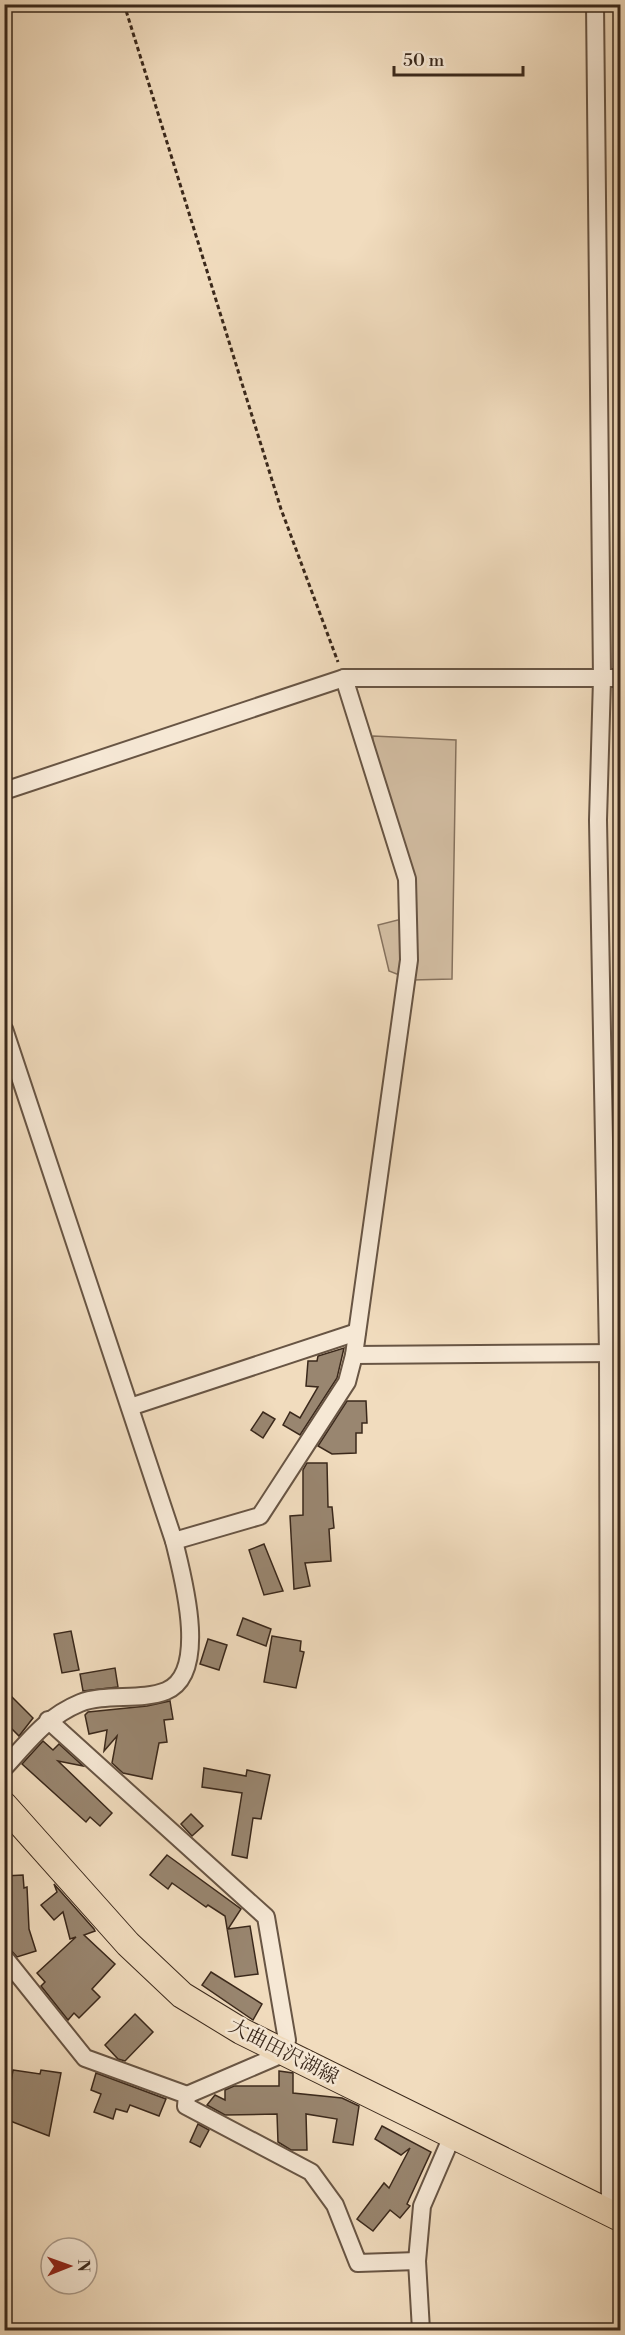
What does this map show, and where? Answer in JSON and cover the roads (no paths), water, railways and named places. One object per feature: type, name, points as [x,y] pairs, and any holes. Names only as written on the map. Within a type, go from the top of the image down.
[{"type":"main road","name":"大曲田沢湖線","points":[[4,1805],[128,1944],[182,1995],[241,2031],[615,2215]]},
{"type":"street","points":[[595,4],[602,679],[598,820],[614,1353],[615,2215]]},
{"type":"street","points":[[174,1541],[260,1516],[347,1382],[354,1355],[409,960],[407,879],[344,678]]},
{"type":"street","points":[[4,791],[344,678],[621,678]]},
{"type":"street","points":[[4,1029],[174,1541],[190,1611],[189,1647],[181,1680],[166,1691],[82,1702],[48,1720],[4,1768]]},
{"type":"street","points":[[130,1407],[357,1332]]},
{"type":"street","points":[[354,1355],[614,1353]]},
{"type":"street","points":[[4,1957],[85,2058],[187,2095],[285,2053],[287,2040],[266,1917],[48,1720]]},
{"type":"street","points":[[187,2095],[186,2106],[311,2172],[335,2205],[358,2263],[417,2261]]},
{"type":"street","points":[[420,2331],[417,2261],[422,2206],[453,2134]]}]
